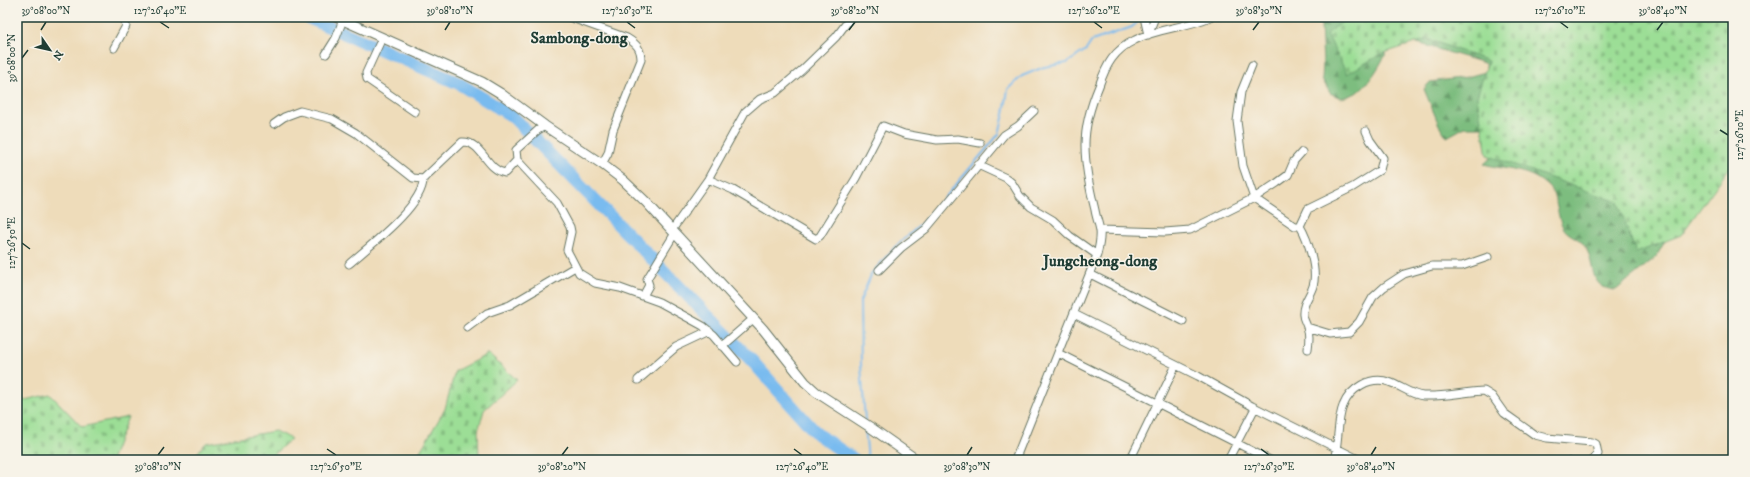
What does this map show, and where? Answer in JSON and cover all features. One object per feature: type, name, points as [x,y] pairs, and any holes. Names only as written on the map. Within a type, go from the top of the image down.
[{"type":"main road","points":[[341,20],[381,40],[482,82],[500,93],[542,128],[602,164],[646,202],[674,232],[773,341],[805,382],[816,392],[860,420],[917,460]]},
{"type":"street","points":[[114,48],[126,26],[124,17]]},
{"type":"street","points":[[569,17],[628,38],[635,43],[641,52],[641,60],[613,130],[608,153],[602,164]]},
{"type":"street","points":[[643,296],[649,285],[647,279],[674,232],[708,179],[744,112],[760,99],[775,93],[802,70],[836,37],[851,17]]},
{"type":"street","points":[[1148,35],[1155,17]]},
{"type":"street","points":[[1015,460],[1097,255],[1100,230],[1086,160],[1086,127],[1090,110],[1104,72],[1111,58],[1134,40],[1199,22],[1210,17]]},
{"type":"street","points":[[1144,19],[1148,35]]},
{"type":"street","points":[[326,54],[336,38],[341,20]]},
{"type":"street","points":[[381,40],[366,74],[367,79],[415,112]]},
{"type":"street","points":[[1252,64],[1241,92],[1237,121],[1243,166],[1254,198],[1295,226],[1300,226]]},
{"type":"street","points":[[879,270],[901,248],[926,228],[1004,135],[1018,126],[1034,110]]},
{"type":"street","points":[[274,124],[284,117],[300,111],[332,119],[356,133],[413,178],[423,179],[462,142],[468,142],[474,145],[495,169],[500,172],[505,173],[517,160]]},
{"type":"street","points":[[708,179],[733,190],[816,239],[820,236],[840,206],[883,126],[898,133],[937,140],[958,140],[980,143]]},
{"type":"street","points":[[542,128],[516,150],[517,160],[558,203],[570,227],[571,232],[567,250],[575,267],[585,278],[595,283],[659,302],[710,331],[737,362]]},
{"type":"street","points":[[1308,349],[1309,338],[1303,315],[1303,308],[1314,284],[1314,279],[1310,249],[1306,236],[1300,226],[1304,214],[1308,209],[1353,187],[1380,170],[1383,158],[1370,140],[1366,130]]},
{"type":"street","points":[[1100,230],[1165,232],[1190,230],[1254,198],[1288,175],[1294,161],[1302,152]]},
{"type":"street","points":[[978,165],[1012,182],[1020,196],[1031,207],[1053,220],[1070,236],[1097,255]]},
{"type":"street","points":[[349,264],[398,220],[411,205],[424,186],[423,179]]},
{"type":"street","points":[[1307,326],[1330,334],[1349,332],[1359,322],[1373,297],[1384,287],[1404,274],[1432,266],[1462,266],[1488,257]]},
{"type":"street","points":[[467,328],[486,313],[510,305],[575,267]]},
{"type":"street","points":[[1090,274],[1183,321]]},
{"type":"street","points":[[1074,314],[1176,365],[1255,408],[1360,460]]},
{"type":"street","points":[[723,345],[753,319]]},
{"type":"street","points":[[638,380],[676,347],[710,331]]},
{"type":"street","points":[[1058,353],[1159,402],[1270,460]]},
{"type":"street","points":[[1130,460],[1176,365]]},
{"type":"street","points":[[1334,460],[1337,449],[1342,408],[1346,398],[1362,384],[1369,381],[1389,382],[1422,396],[1484,391],[1489,392],[1504,413],[1535,435],[1547,438],[1592,442],[1596,444],[1598,454],[1593,460]]},
{"type":"street","points":[[1228,460],[1255,408]]},
{"type":"green space","points":[[1316,17],[1733,17],[1672,229],[1656,257],[1616,290],[1600,285],[1596,280],[1588,252],[1579,240],[1566,232],[1564,229],[1553,193],[1545,184],[1531,175],[1484,164],[1498,152],[1484,127],[1465,127],[1447,137],[1439,125],[1424,89],[1430,82],[1467,77],[1489,71],[1484,63],[1394,36],[1379,67],[1369,81],[1356,93],[1341,98],[1330,93],[1322,79],[1323,63],[1321,25]]},
{"type":"green space","points":[[1348,17],[1733,17],[1733,163],[1681,235],[1636,253],[1618,202],[1487,155],[1477,97],[1488,61],[1428,39],[1381,54],[1347,74],[1327,34]]},
{"type":"green space","points":[[488,354],[517,380],[484,410],[478,431],[479,460],[415,460],[445,409],[455,371]]},
{"type":"green space","points":[[50,394],[82,427],[128,417],[111,460],[17,460],[17,402]]},
{"type":"green space","points":[[275,431],[291,439],[267,460],[191,460],[206,443]]},
{"type":"waterway","points":[[307,17],[458,83],[512,116],[753,362],[817,434],[855,460]]},
{"type":"waterway","points":[[865,421],[861,365],[860,301],[872,273],[896,246],[926,220],[999,134],[1008,89],[1022,76],[1044,67],[1067,63],[1086,50],[1092,41],[1132,27],[1142,18]]},
{"type":"waterway","points":[[865,427],[868,460]]},
{"type":"district","name":"Sambong-dong","points":[[579,38]]},
{"type":"district","name":"Jungcheong-dong","points":[[1100,261]]}]
